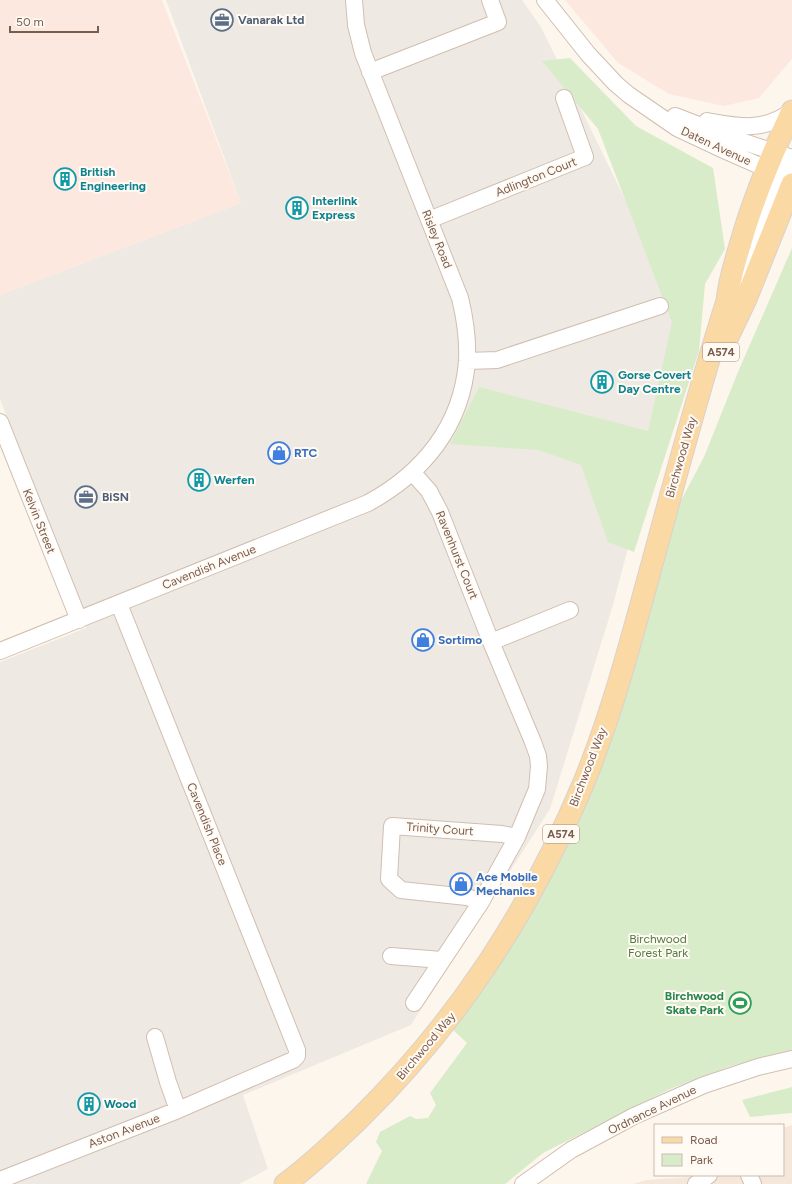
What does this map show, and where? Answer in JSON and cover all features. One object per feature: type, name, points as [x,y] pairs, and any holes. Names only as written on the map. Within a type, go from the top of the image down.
[{"type":"main road","name":"Birchwood Way","points":[[696,405],[746,299],[785,165],[792,111]]},
{"type":"main road","name":"Birchwood Way","points":[[285,1184],[337,1140],[382,1096],[427,1047],[481,975],[504,940],[556,846],[584,780],[602,732],[635,624],[696,405],[727,301],[729,283],[751,207],[785,165]]},
{"type":"street","name":"Risley Road","points":[[354,0],[359,40],[370,72],[460,298],[467,336],[467,361],[464,382],[449,425],[437,445],[413,473]]},
{"type":"street","points":[[370,72],[498,22],[490,0]]},
{"type":"street","name":"Daten Avenue","points":[[545,0],[588,54],[616,84],[677,128],[785,165]]},
{"type":"street","name":"Adlington Court","points":[[429,220],[585,157],[564,98]]},
{"type":"street","name":"Daten Avenue","points":[[644,105],[732,138],[785,165]]},
{"type":"street","points":[[670,114],[736,127],[751,127],[769,124],[792,111]]},
{"type":"street","points":[[467,361],[497,360],[660,306]]},
{"type":"street","name":"Kelvin Street","points":[[0,422],[79,620]]},
{"type":"street","name":"Cavendish Avenue","points":[[0,651],[356,509],[382,496],[413,473]]},
{"type":"street","name":"Ravenhurst Court","points":[[413,473],[429,491],[436,502],[538,756],[539,777],[537,789],[517,837]]},
{"type":"street","name":"Cavendish Place","points":[[119,604],[296,1044]]},
{"type":"street","points":[[491,642],[570,610]]},
{"type":"street","name":"Trinity Court","points":[[480,902],[468,897],[401,890],[389,879],[392,826],[502,834],[517,837]]},
{"type":"street","points":[[414,1003],[480,902],[517,837]]},
{"type":"street","points":[[391,956],[442,960]]},
{"type":"street","points":[[155,1037],[178,1110]]},
{"type":"street","name":"Aston Avenue","points":[[0,1180],[178,1110],[293,1060],[297,1056],[296,1044]]},
{"type":"street","name":"Ordnance Avenue","points":[[523,1184],[571,1150],[634,1116],[704,1085],[758,1067],[792,1059]]},
{"type":"street","points":[[696,1184],[708,1176]]},
{"type":"shaded area","points":[[0,0],[162,0],[241,203],[0,295]]},
{"type":"shaded area","points":[[166,0],[522,0],[541,27],[679,310],[677,361],[613,605],[550,809],[411,1025],[243,1095],[268,1169],[239,1184],[0,1184],[0,662],[86,628],[0,399],[0,295],[241,203]]},
{"type":"shaded area","points":[[565,0],[792,0],[792,59],[759,98],[724,106],[669,94],[618,63]]},
{"type":"shaded area","points":[[792,1125],[792,1184],[633,1184],[646,1180],[694,1176],[784,1176],[784,1128]]},
{"type":"green space","points":[[570,58],[636,126],[713,168],[725,249],[705,284],[699,351],[634,552],[608,542],[581,465],[538,450],[450,444],[479,387],[648,431],[672,322],[598,129],[542,61]]},
{"type":"green space","name":"Birchwood Forest Park","points":[[792,248],[792,1050],[731,1066],[670,1089],[543,1153],[505,1184],[366,1184],[382,1151],[376,1142],[380,1132],[410,1116],[416,1119],[428,1118],[436,1105],[430,1093],[467,1043],[450,1027],[554,861],[668,525],[704,457],[738,372]]},
{"type":"green space","points":[[792,1087],[792,1113],[750,1117],[742,1100]]},
{"type":"place","name":"Vanarak Ltd","points":[[222,20]]},
{"type":"place","name":"British Engineering","points":[[65,179]]},
{"type":"place","name":"Interlink Express","points":[[297,208]]},
{"type":"place","name":"Gorse Covert Day Centre","points":[[602,382]]},
{"type":"place","name":"RTC","points":[[279,453]]},
{"type":"place","name":"Werfen","points":[[199,480]]},
{"type":"place","name":"BiSN","points":[[86,497]]},
{"type":"place","name":"Sortimo","points":[[423,640]]},
{"type":"place","name":"Ace Mobile Mechanics","points":[[461,884]]},
{"type":"place","name":"Birchwood Skate Park","points":[[740,1003]]},
{"type":"place","name":"Wood","points":[[89,1104]]}]
